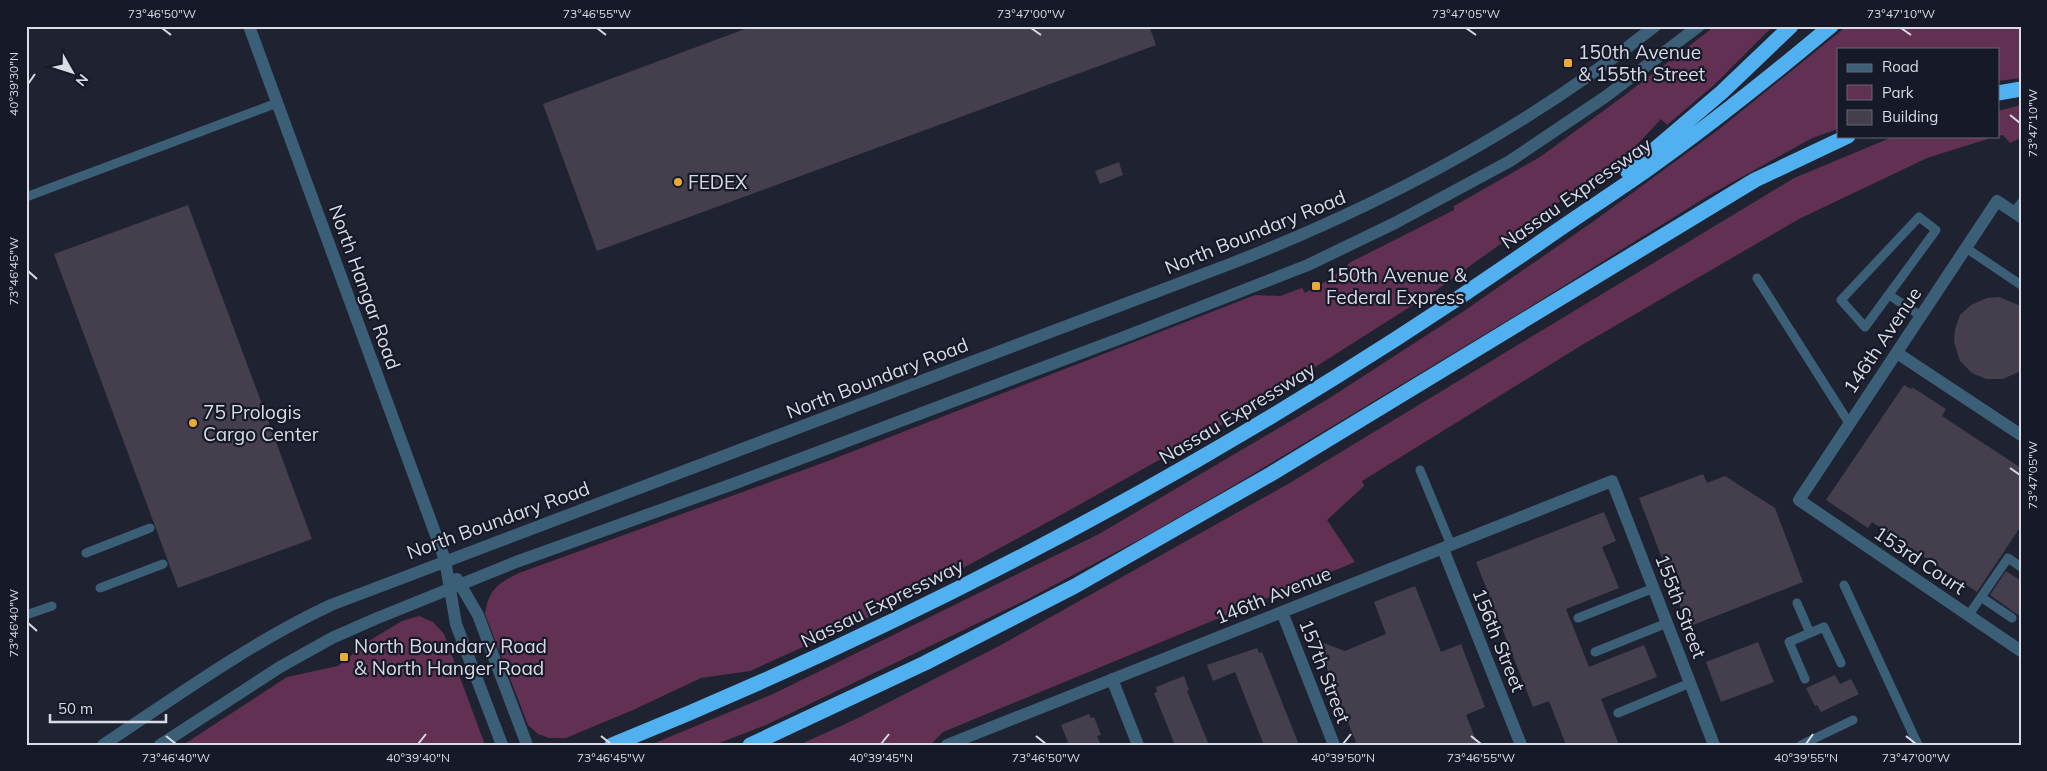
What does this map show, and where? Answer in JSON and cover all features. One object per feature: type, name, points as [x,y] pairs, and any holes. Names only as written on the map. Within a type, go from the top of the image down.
[{"type":"highway","points":[[1550,236],[1701,111],[1791,26]]},
{"type":"highway","name":"Nassau Expressway","points":[[612,745],[712,703],[861,636],[962,587],[1096,517],[1308,395],[1404,334],[1674,150],[1831,26]]},
{"type":"highway","points":[[2000,93],[2021,89]]},
{"type":"highway","points":[[750,745],[925,663],[1075,586],[1263,479],[1756,180],[1844,138]]},
{"type":"street","name":"North Hangar Road","points":[[249,26],[455,587],[456,624],[502,745]]},
{"type":"street","name":"North Boundary Road","points":[[103,745],[288,626],[360,593],[1248,257],[1336,221],[1415,181],[1504,131],[1587,76],[1655,26]]},
{"type":"street","points":[[160,745],[307,651],[352,628],[455,587],[1079,354],[1308,265],[1403,219],[1510,160],[1597,103],[1699,26]]},
{"type":"street","name":"146th Avenue","points":[[1799,500],[1997,201],[2018,211]]},
{"type":"street","points":[[1897,352],[2019,430]]},
{"type":"street","name":"146th Avenue","points":[[947,745],[1612,482]]},
{"type":"street","name":"155th Street","points":[[1612,482],[1714,745]]},
{"type":"street","name":"153rd Court","points":[[1799,500],[2021,651]]},
{"type":"street","name":"156th Street","points":[[1447,547],[1521,745]]},
{"type":"street","name":"North Hangar Road","points":[[455,587],[478,615],[526,745]]},
{"type":"street","name":"157th Street","points":[[1282,612],[1334,745]]},
{"type":"street","points":[[1112,679],[1138,745]]},
{"type":"lane","points":[[26,197],[277,103]]},
{"type":"lane","points":[[1919,217],[1936,230],[1889,295],[1866,328],[1841,300],[1919,217]]},
{"type":"lane","points":[[1966,248],[2021,285]]},
{"type":"lane","points":[[1757,278],[1850,423]]},
{"type":"lane","points":[[1889,295],[1921,316]]},
{"type":"lane","points":[[1420,470],[1447,547]]},
{"type":"lane","points":[[86,553],[150,528]]},
{"type":"lane","points":[[1968,616],[2008,558],[2021,567]]},
{"type":"lane","points":[[100,588],[163,564]]},
{"type":"lane","points":[[1844,585],[1918,745]]},
{"type":"lane","points":[[1578,618],[1654,588]]},
{"type":"lane","points":[[1981,597],[2012,618]]},
{"type":"lane","points":[[1797,603],[1810,633]]},
{"type":"lane","points":[[26,615],[52,606]]},
{"type":"lane","points":[[1595,652],[1668,623]]},
{"type":"lane","points":[[1806,680],[1789,642],[1824,627],[1841,663]]},
{"type":"lane","points":[[1618,713],[1690,683]]},
{"type":"lane","points":[[1800,745],[1853,720]]},
{"type":"green space","points":[[1715,26],[1773,26],[1713,86],[1667,125],[1661,119],[1633,149],[1435,291],[1243,413],[1059,516],[885,610],[750,671],[701,678],[633,710],[566,738],[549,738],[538,734],[528,725],[485,614],[489,599],[495,588],[505,581],[519,573],[828,461],[1255,295],[1280,296],[1302,288],[1305,293],[1330,279],[1351,262],[1454,210],[1454,206],[1540,157]]},
{"type":"green space","points":[[1847,26],[2021,26],[2021,78],[2000,81],[2000,48],[1837,48],[1837,129],[1812,138],[1708,196],[1515,316],[1243,480],[1148,535],[1028,599],[766,725],[714,745],[650,745],[773,694],[1099,534],[1328,399],[1464,311],[1594,221],[1718,130]]},
{"type":"green space","points":[[2021,105],[2021,138],[2010,143],[2003,135],[2000,136],[2000,110]]},
{"type":"green space","points":[[1890,138],[1991,138],[1927,158],[1799,219],[1582,345],[1362,481],[1364,486],[1327,520],[1355,562],[943,732],[930,745],[799,745],[854,720],[1001,645],[1288,484],[1794,178]]},
{"type":"green space","points":[[419,616],[433,622],[444,634],[485,745],[183,745],[287,677],[338,666],[369,641],[402,621]]},
{"type":"building","name":"FEDEX","points":[[753,26],[1149,26],[1156,45],[597,251],[543,104]]},
{"type":"building","points":[[1119,162],[1123,175],[1100,184],[1095,171]]},
{"type":"building","name":"75 Prologis Cargo Center","points":[[188,205],[312,539],[178,588],[54,254]]},
{"type":"building","points":[[1999,297],[2021,306],[2021,371],[2003,379],[1986,379],[1972,373],[1960,361],[1954,342],[1955,329],[1960,315],[1971,305],[1987,298]]},
{"type":"building","points":[[1904,385],[1911,389],[1912,387],[1946,409],[1942,416],[2021,468],[2021,526],[1977,592],[1872,522],[1868,528],[1826,500]]},
{"type":"building","points":[[1703,474],[1707,483],[1725,476],[1775,508],[1803,582],[1688,627],[1639,498]]},
{"type":"building","points":[[1604,512],[1616,541],[1602,547],[1619,588],[1566,609],[1589,667],[1644,645],[1657,677],[1601,699],[1619,745],[1566,745],[1549,701],[1533,707],[1476,562]]},
{"type":"building","points":[[2006,571],[2021,581],[2021,617],[1990,595]]},
{"type":"building","points":[[1415,586],[1441,652],[1461,644],[1485,707],[1466,715],[1478,745],[1357,745],[1316,640],[1345,651],[1386,634],[1374,602]]},
{"type":"building","points":[[1758,642],[1774,682],[1721,702],[1706,662]]},
{"type":"building","points":[[1257,648],[1259,653],[1262,652],[1299,745],[1264,745],[1235,672],[1213,681],[1207,665]]},
{"type":"building","points":[[1835,675],[1840,684],[1851,679],[1859,694],[1821,712],[1817,705],[1815,706],[1806,688]]},
{"type":"building","points":[[1184,676],[1189,690],[1187,691],[1209,745],[1175,745],[1154,693],[1157,692],[1156,687]]},
{"type":"building","points":[[1089,714],[1091,718],[1094,717],[1101,735],[1097,736],[1101,745],[1069,745],[1061,725]]},
{"type":"place","name":"150th Avenue & 155th Street","points":[[1568,63]]},
{"type":"place","name":"FEDEX","points":[[678,182]]},
{"type":"place","name":"150th Avenue & Federal Express","points":[[1316,286]]},
{"type":"place","name":"75 Prologis Cargo Center","points":[[193,423]]},
{"type":"place","name":"North Boundary Road & North Hanger Road","points":[[344,657]]}]
